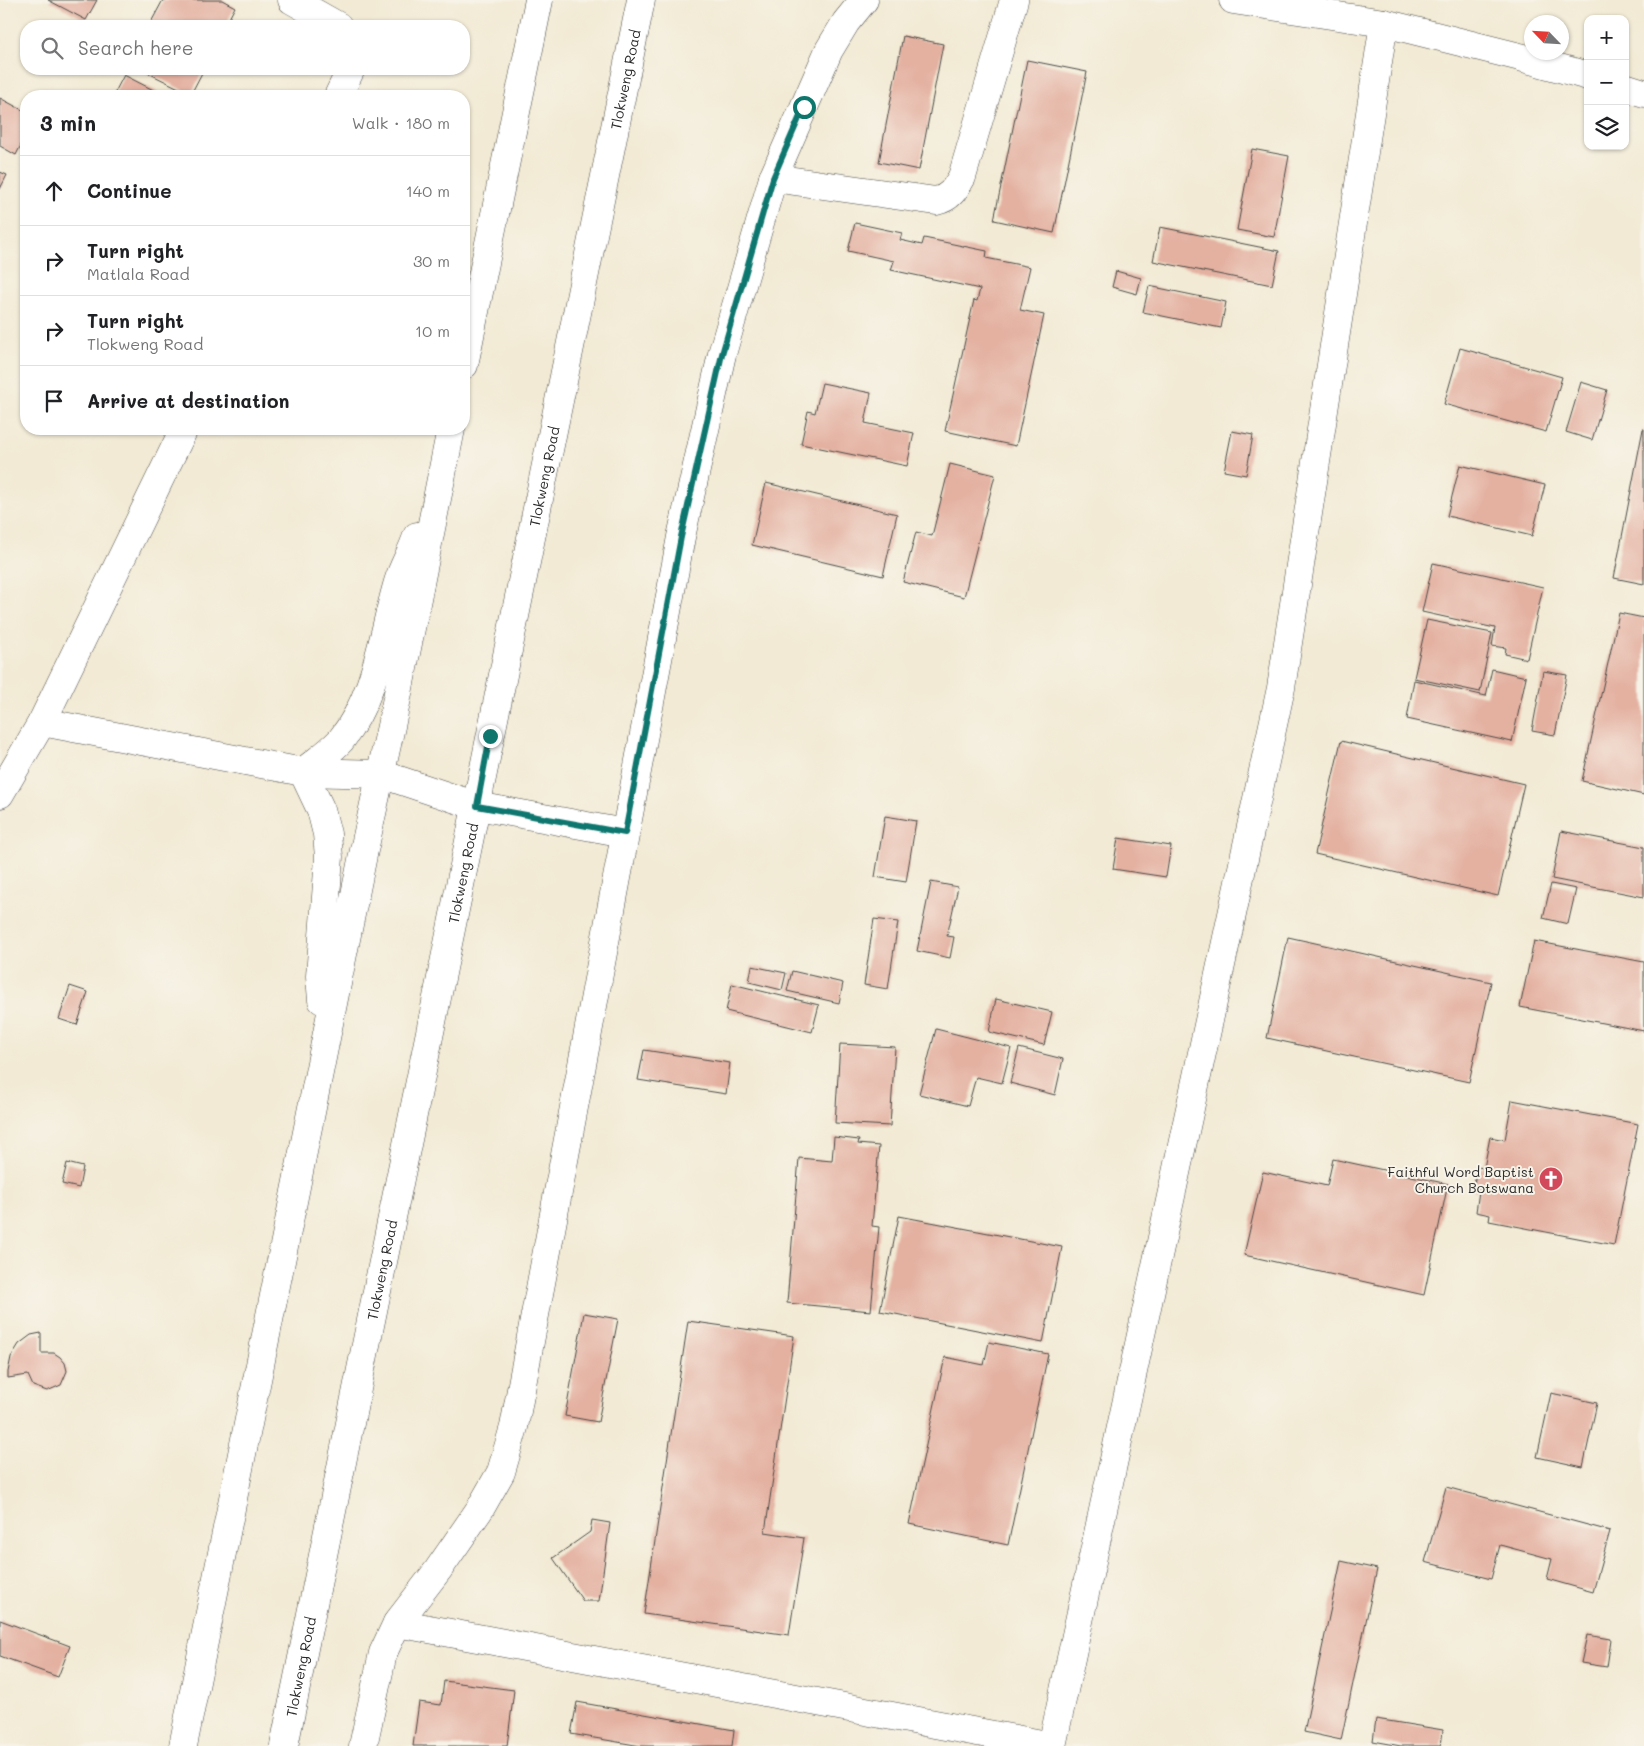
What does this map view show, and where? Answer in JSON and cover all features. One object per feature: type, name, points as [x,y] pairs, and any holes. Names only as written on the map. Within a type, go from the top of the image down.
[{"type":"street","points":[[292,0],[327,20]]},
{"type":"street","points":[[470,336],[539,0]]},
{"type":"street","name":"Tlokweng Road","points":[[284,1746],[641,0]]},
{"type":"street","points":[[364,1746],[383,1653],[397,1623],[438,1570],[480,1509],[501,1472],[514,1427],[681,537],[722,354],[773,178],[829,50],[846,22],[864,0]]},
{"type":"street","points":[[773,178],[936,201],[944,199],[954,192],[962,177],[1014,0]]},
{"type":"street","points":[[1233,0],[1384,23],[1584,75]]},
{"type":"street","points":[[397,1623],[1052,1746],[1281,688],[1384,23]]},
{"type":"street","points":[[341,90],[348,75]]},
{"type":"street","points":[[1629,88],[1644,93]]},
{"type":"street","points":[[0,794],[42,722],[181,435]]},
{"type":"street","points":[[183,1746],[450,435]]},
{"type":"street","points":[[303,772],[340,741],[363,704],[384,640],[398,581],[440,481]]},
{"type":"street","points":[[42,722],[303,772],[381,774],[477,806],[625,833]]},
{"type":"street","points":[[303,772],[321,810],[327,834],[329,857],[320,976],[322,1019],[318,1078]]},
{"type":"building","points":[[48,0],[97,0],[86,20]]},
{"type":"building","points":[[163,0],[222,0],[235,7],[228,20],[152,20]]},
{"type":"building","points":[[903,36],[943,44],[919,170],[879,162]]},
{"type":"building","points":[[1027,60],[1087,72],[1054,233],[994,220]]},
{"type":"building","points":[[124,75],[153,90],[116,90]]},
{"type":"building","points":[[152,75],[201,75],[193,90],[183,90]]},
{"type":"building","points":[[0,98],[20,109],[20,147],[16,155],[0,146]]},
{"type":"building","points":[[1252,149],[1289,156],[1274,237],[1237,230]]},
{"type":"building","points":[[0,172],[7,175],[0,189]]},
{"type":"building","points":[[855,223],[902,233],[900,240],[922,245],[924,238],[987,251],[986,258],[1030,267],[1020,310],[1044,315],[1016,446],[945,431],[974,300],[977,301],[980,289],[891,270],[894,261],[848,251]]},
{"type":"building","points":[[1160,227],[1279,251],[1272,285],[1153,261]]},
{"type":"building","points":[[1116,271],[1141,278],[1137,294],[1112,287]]},
{"type":"building","points":[[1149,286],[1226,302],[1221,328],[1143,312]]},
{"type":"building","points":[[1460,348],[1562,377],[1546,432],[1444,404]]},
{"type":"building","points":[[1581,382],[1607,390],[1592,440],[1566,432]]},
{"type":"building","points":[[822,383],[871,393],[865,423],[914,433],[907,466],[801,444],[808,411],[815,413]]},
{"type":"building","points":[[1644,429],[1644,584],[1614,578]]},
{"type":"building","points":[[1232,431],[1253,435],[1246,475],[1224,471]]},
{"type":"building","points":[[950,464],[995,475],[964,597],[903,582],[916,532],[932,536]]},
{"type":"building","points":[[1460,465],[1545,485],[1532,536],[1447,516]]},
{"type":"building","points":[[766,483],[897,514],[883,576],[752,545]]},
{"type":"building","points":[[1433,563],[1543,587],[1527,659],[1505,654],[1506,648],[1492,646],[1495,628],[1422,612]]},
{"type":"building","points":[[1619,613],[1644,618],[1644,795],[1582,781]]},
{"type":"building","points":[[1427,620],[1492,633],[1480,692],[1414,678]]},
{"type":"building","points":[[1492,669],[1526,677],[1512,742],[1407,719],[1414,680],[1486,696]]},
{"type":"building","points":[[1543,671],[1567,675],[1555,735],[1532,731]]},
{"type":"building","points":[[1341,741],[1524,784],[1498,896],[1315,854]]},
{"type":"building","points":[[885,816],[916,821],[906,882],[875,877]]},
{"type":"building","points":[[1561,831],[1644,847],[1644,897],[1552,879]]},
{"type":"building","points":[[1118,838],[1171,846],[1166,877],[1113,869]]},
{"type":"building","points":[[931,882],[958,887],[947,936],[954,937],[950,958],[917,951]]},
{"type":"building","points":[[1551,884],[1576,889],[1568,924],[1543,918]]},
{"type":"building","points":[[874,919],[898,922],[888,989],[864,985]]},
{"type":"building","points":[[1288,937],[1491,982],[1469,1082],[1267,1038]]},
{"type":"building","points":[[1534,941],[1644,962],[1644,1031],[1520,1007]]},
{"type":"building","points":[[752,966],[786,973],[782,990],[749,982]]},
{"type":"building","points":[[792,971],[843,983],[839,1003],[787,991]]},
{"type":"building","points":[[732,984],[819,1005],[812,1032],[726,1011]]},
{"type":"building","points":[[70,986],[88,992],[77,1025],[59,1019]]},
{"type":"building","points":[[996,999],[1052,1012],[1044,1045],[989,1032]]},
{"type":"building","points":[[936,1029],[1011,1048],[1002,1083],[976,1077],[968,1106],[919,1094]]},
{"type":"building","points":[[840,1044],[895,1047],[890,1126],[835,1123]]},
{"type":"building","points":[[1019,1048],[1063,1059],[1055,1095],[1010,1083]]},
{"type":"building","points":[[644,1050],[730,1063],[726,1094],[638,1080]]},
{"type":"building","name":"Faithful Word Baptist Church Botswana","points":[[1512,1100],[1638,1124],[1614,1245],[1489,1221],[1490,1215],[1476,1212],[1479,1191],[1473,1190],[1477,1167],[1484,1168],[1490,1137],[1505,1140]]},
{"type":"building","points":[[834,1137],[859,1140],[858,1144],[879,1146],[872,1226],[879,1227],[871,1311],[787,1303],[799,1158],[832,1161]]},
{"type":"building","points":[[1333,1159],[1448,1184],[1424,1295],[1244,1255],[1263,1172],[1327,1186]]},
{"type":"building","points":[[67,1163],[83,1167],[79,1188],[62,1184]]},
{"type":"building","points":[[899,1216],[1062,1247],[1043,1343],[880,1311]]},
{"type":"building","points":[[584,1313],[618,1319],[598,1422],[565,1416]]},
{"type":"building","points":[[688,1321],[794,1336],[765,1532],[804,1538],[789,1635],[644,1614]]},
{"type":"building","points":[[41,1333],[41,1353],[54,1353],[60,1357],[65,1363],[67,1371],[61,1385],[47,1391],[33,1386],[28,1375],[8,1378],[11,1357],[19,1344],[31,1335]]},
{"type":"building","points":[[989,1342],[1048,1354],[1008,1545],[909,1524],[945,1357],[984,1365]]},
{"type":"building","points":[[1551,1393],[1597,1403],[1583,1467],[1537,1457]]},
{"type":"building","points":[[1446,1487],[1610,1531],[1593,1592],[1547,1579],[1552,1559],[1500,1545],[1491,1579],[1425,1562]]},
{"type":"building","points":[[592,1520],[610,1523],[599,1601],[583,1601],[553,1558],[590,1532]]},
{"type":"building","points":[[1341,1561],[1377,1569],[1341,1740],[1304,1732]]},
{"type":"building","points":[[0,1620],[70,1646],[58,1677],[0,1656]]},
{"type":"building","points":[[1587,1635],[1611,1639],[1607,1667],[1581,1663]]},
{"type":"building","points":[[444,1681],[514,1690],[507,1746],[413,1746],[419,1702],[441,1705]]},
{"type":"building","points":[[577,1702],[734,1730],[732,1746],[641,1746],[571,1734]]},
{"type":"building","points":[[1376,1719],[1443,1730],[1441,1746],[1401,1746],[1373,1741]]},
{"type":"place","name":"Faithful Word Baptist Church Botswana","points":[[1551,1179]]},
{"type":"route","points":[[490,736],[477,806],[625,833],[681,537],[722,354],[773,178],[804,107]]}]
